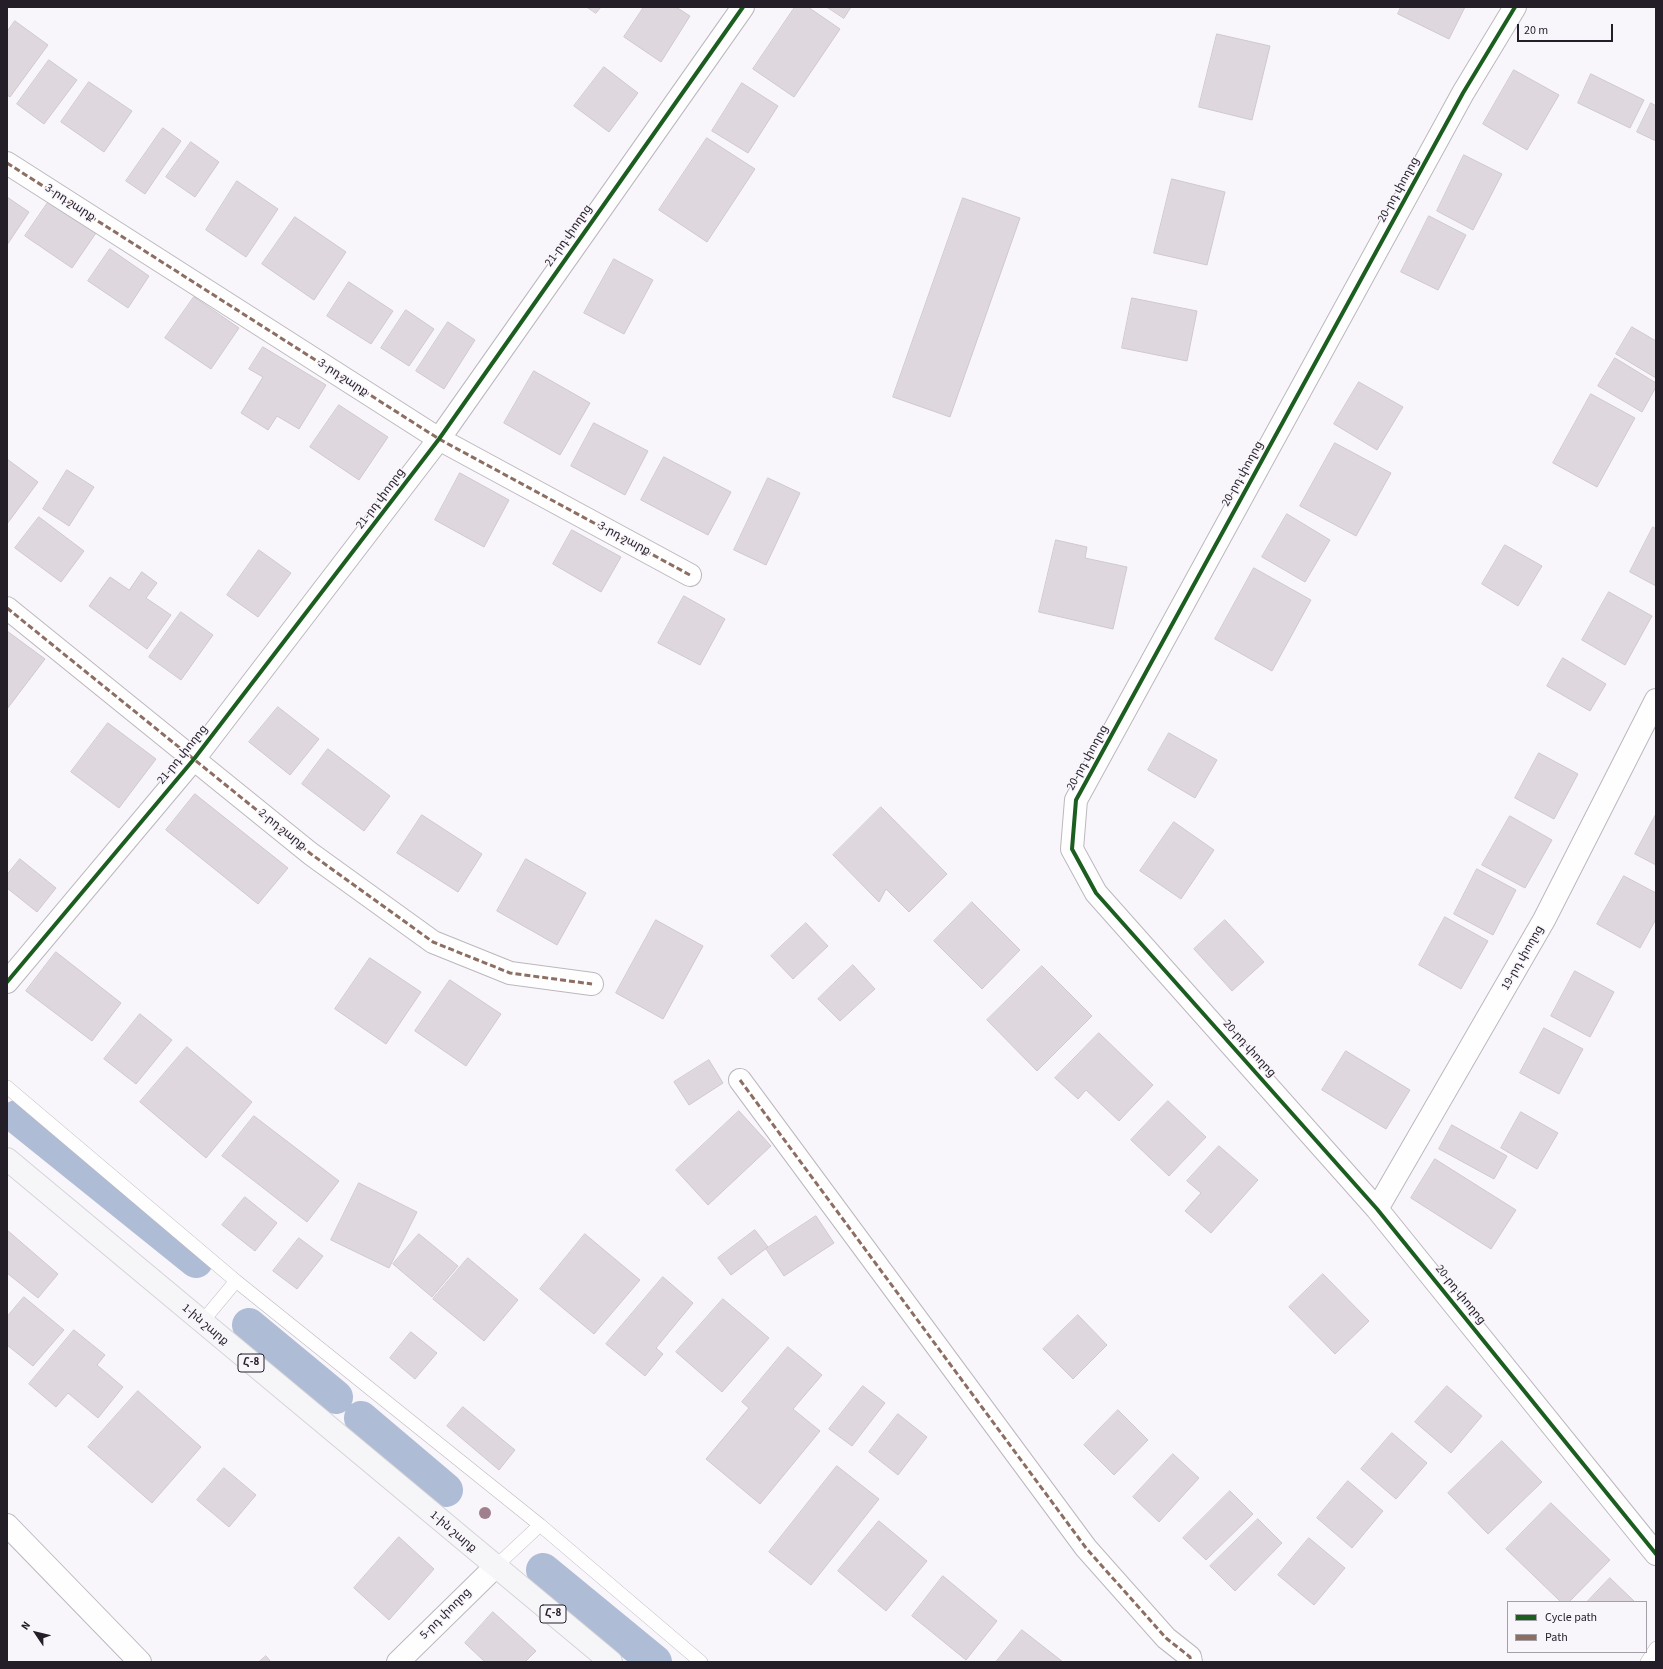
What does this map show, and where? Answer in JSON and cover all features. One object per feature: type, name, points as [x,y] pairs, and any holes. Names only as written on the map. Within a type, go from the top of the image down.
[{"type":"main road","name":"1-ին շարք","points":[[7,1159],[495,1567]]},
{"type":"main road","name":"Հ-8","points":[[495,1567],[610,1662]]},
{"type":"street","name":"21-րդ փողոց","points":[[7,982],[194,759],[439,439],[743,7]]},
{"type":"street","name":"20-րդ փողոց","points":[[1515,7],[1463,93],[1076,800],[1072,849],[1096,893],[1377,1209],[1656,1554]]},
{"type":"street","name":"3-րդ շարք","points":[[7,163],[439,439],[690,575]]},
{"type":"street","name":"2-րդ շարք","points":[[7,608],[311,854],[433,942],[510,973],[592,984]]},
{"type":"street","name":"19-րդ փողոց","points":[[1377,1209],[1544,920],[1656,700]]},
{"type":"street","points":[[740,1080],[1086,1548],[1166,1638],[1190,1657],[1191,1662]]},
{"type":"street","points":[[7,1525],[140,1662]]},
{"type":"street","name":"5-րդ փողոց","points":[[398,1662],[495,1567]]},
{"type":"lane","points":[[7,1087],[236,1281],[540,1525],[701,1662]]},
{"type":"lane","points":[[202,1322],[236,1281]]},
{"type":"lane","points":[[495,1567],[540,1525]]},
{"type":"lane","points":[[1647,1662],[1656,1648]]},
{"type":"building","points":[[587,7],[601,7],[596,13]]},
{"type":"building","points":[[644,7],[676,7],[690,16],[661,62],[624,37]]},
{"type":"building","points":[[795,7],[808,7],[840,29],[794,97],[753,69]]},
{"type":"building","points":[[827,7],[851,7],[844,18]]},
{"type":"building","points":[[1401,7],[1465,7],[1449,39],[1398,14]]},
{"type":"building","points":[[15,21],[48,45],[10,97],[7,95],[7,32]]},
{"type":"building","points":[[1217,34],[1270,46],[1252,120],[1199,107]]},
{"type":"building","points":[[49,60],[77,80],[44,124],[17,104]]},
{"type":"building","points":[[604,67],[638,93],[609,132],[574,106]]},
{"type":"building","points":[[1514,70],[1559,95],[1527,150],[1483,124]]},
{"type":"building","points":[[1591,74],[1644,100],[1630,128],[1578,103]]},
{"type":"building","points":[[89,82],[132,111],[104,152],[61,122]]},
{"type":"building","points":[[742,83],[778,106],[748,153],[712,131]]},
{"type":"building","points":[[1651,103],[1656,106],[1656,141],[1637,132]]},
{"type":"building","points":[[163,128],[181,141],[145,194],[126,181]]},
{"type":"building","points":[[707,138],[755,169],[707,242],[659,210]]},
{"type":"building","points":[[191,142],[219,162],[195,197],[166,177]]},
{"type":"building","points":[[1464,155],[1502,174],[1473,230],[1437,211]]},
{"type":"building","points":[[1172,179],[1225,192],[1207,265],[1154,253]]},
{"type":"building","points":[[237,181],[278,209],[246,257],[206,230]]},
{"type":"building","points":[[7,197],[29,212],[7,245]]},
{"type":"building","points":[[963,198],[1020,218],[950,417],[893,397]]},
{"type":"building","points":[[49,201],[96,233],[72,268],[25,236]]},
{"type":"building","points":[[1429,216],[1466,235],[1438,290],[1401,272]]},
{"type":"building","points":[[295,217],[346,252],[314,300],[262,264]]},
{"type":"building","points":[[110,249],[149,276],[128,308],[88,281]]},
{"type":"building","points":[[614,259],[653,280],[624,334],[584,313]]},
{"type":"building","points":[[349,282],[393,311],[371,344],[327,316]]},
{"type":"building","points":[[194,297],[239,328],[211,369],[165,338]]},
{"type":"building","points":[[1132,298],[1197,311],[1187,361],[1122,348]]},
{"type":"building","points":[[406,310],[434,329],[409,366],[381,348]]},
{"type":"building","points":[[448,322],[475,340],[444,389],[416,371]]},
{"type":"building","points":[[1632,327],[1656,341],[1656,378],[1616,354]]},
{"type":"building","points":[[263,347],[326,385],[299,429],[277,416],[268,430],[241,413],[263,377],[249,369]]},
{"type":"building","points":[[1615,358],[1656,383],[1656,387],[1642,412],[1598,386]]},
{"type":"building","points":[[534,371],[590,403],[560,455],[504,423]]},
{"type":"building","points":[[1359,382],[1403,407],[1377,450],[1334,424]]},
{"type":"building","points":[[1591,394],[1635,418],[1597,487],[1553,463]]},
{"type":"building","points":[[339,405],[388,437],[359,480],[310,447]]},
{"type":"building","points":[[594,423],[648,451],[625,495],[571,466]]},
{"type":"building","points":[[1335,443],[1391,473],[1356,536],[1300,506]]},
{"type":"building","points":[[664,457],[731,492],[708,535],[641,500]]},
{"type":"building","points":[[7,459],[38,482],[7,524]]},
{"type":"building","points":[[67,470],[94,487],[69,526],[43,509]]},
{"type":"building","points":[[460,473],[509,500],[484,547],[435,520]]},
{"type":"building","points":[[768,478],[800,493],[766,565],[734,550]]},
{"type":"building","points":[[1287,514],[1330,540],[1305,582],[1262,557]]},
{"type":"building","points":[[39,517],[84,551],[61,582],[15,548]]},
{"type":"building","points":[[1653,527],[1656,529],[1656,586],[1630,572]]},
{"type":"building","points":[[572,530],[621,557],[601,592],[553,564]]},
{"type":"building","points":[[1056,540],[1087,547],[1085,558],[1127,567],[1113,629],[1039,612]]},
{"type":"building","points":[[1505,545],[1542,566],[1518,606],[1482,584]]},
{"type":"building","points":[[259,550],[291,573],[258,617],[227,595]]},
{"type":"building","points":[[1254,568],[1311,600],[1272,671],[1215,639]]},
{"type":"building","points":[[142,572],[157,583],[146,598],[171,615],[147,649],[89,606],[110,577],[129,590]]},
{"type":"building","points":[[1609,592],[1652,616],[1625,665],[1582,640]]},
{"type":"building","points":[[684,596],[725,619],[700,665],[658,643]]},
{"type":"building","points":[[181,612],[213,635],[181,680],[149,657]]},
{"type":"building","points":[[7,631],[45,659],[7,709]]},
{"type":"building","points":[[1563,658],[1606,684],[1590,711],[1547,686]]},
{"type":"building","points":[[278,707],[319,739],[290,775],[249,742]]},
{"type":"building","points":[[108,723],[156,759],[119,808],[71,772]]},
{"type":"building","points":[[1169,733],[1217,760],[1195,798],[1148,770]]},
{"type":"building","points":[[328,749],[390,796],[364,831],[302,784]]},
{"type":"building","points":[[1539,753],[1578,774],[1554,819],[1515,798]]},
{"type":"building","points":[[195,794],[288,868],[258,904],[166,830]]},
{"type":"building","points":[[881,807],[947,874],[909,912],[886,889],[879,902],[833,855]]},
{"type":"building","points":[[1656,814],[1656,865],[1635,854]]},
{"type":"building","points":[[422,815],[482,854],[458,892],[397,853]]},
{"type":"building","points":[[1510,816],[1552,840],[1525,888],[1482,865]]},
{"type":"building","points":[[1174,822],[1214,850],[1181,899],[1140,871]]},
{"type":"building","points":[[20,859],[56,888],[37,912],[7,888],[7,875]]},
{"type":"building","points":[[526,859],[586,893],[557,945],[497,911]]},
{"type":"building","points":[[1477,869],[1516,890],[1493,935],[1454,914]]},
{"type":"building","points":[[1624,876],[1656,893],[1656,919],[1640,948],[1597,924]]},
{"type":"building","points":[[972,902],[1020,950],[982,989],[934,941]]},
{"type":"building","points":[[1445,917],[1488,941],[1461,989],[1419,965]]},
{"type":"building","points":[[656,920],[703,946],[663,1019],[616,993]]},
{"type":"building","points":[[1225,920],[1264,962],[1232,991],[1194,949]]},
{"type":"building","points":[[806,923],[828,946],[793,979],[771,956]]},
{"type":"building","points":[[56,952],[121,1003],[92,1041],[26,991]]},
{"type":"building","points":[[370,958],[421,992],[386,1044],[335,1009]]},
{"type":"building","points":[[853,965],[875,989],[840,1021],[818,999]]},
{"type":"building","points":[[1042,966],[1092,1016],[1037,1071],[987,1020]]},
{"type":"building","points":[[1575,971],[1614,992],[1590,1037],[1551,1016]]},
{"type":"building","points":[[450,980],[501,1014],[466,1066],[415,1031]]},
{"type":"building","points":[[140,1014],[172,1040],[136,1084],[104,1059]]},
{"type":"building","points":[[1544,1028],[1583,1049],[1559,1094],[1520,1073]]},
{"type":"building","points":[[1099,1033],[1153,1085],[1119,1121],[1086,1090],[1078,1099],[1055,1078]]},
{"type":"building","points":[[187,1047],[252,1102],[206,1158],[140,1102]]},
{"type":"building","points":[[1346,1051],[1410,1090],[1386,1129],[1322,1090]]},
{"type":"building","points":[[709,1060],[723,1083],[689,1105],[674,1082]]},
{"type":"building","points":[[1168,1101],[1206,1137],[1169,1176],[1131,1140]]},
{"type":"building","points":[[739,1111],[771,1146],[708,1205],[676,1170]]},
{"type":"building","points":[[1521,1112],[1558,1133],[1537,1169],[1501,1148]]},
{"type":"building","points":[[254,1116],[339,1181],[307,1222],[222,1156]]},
{"type":"building","points":[[1452,1125],[1507,1156],[1494,1179],[1439,1149]]},
{"type":"building","points":[[1219,1146],[1258,1180],[1211,1233],[1185,1211],[1201,1193],[1187,1181]]},
{"type":"building","points":[[1435,1159],[1516,1210],[1491,1249],[1411,1198]]},
{"type":"building","points":[[359,1183],[417,1212],[389,1268],[331,1240]]},
{"type":"building","points":[[245,1197],[277,1223],[255,1251],[222,1225]]},
{"type":"building","points":[[816,1216],[834,1243],[784,1276],[766,1249]]},
{"type":"building","points":[[7,1230],[58,1274],[38,1298],[7,1273]]},
{"type":"building","points":[[755,1230],[768,1247],[731,1275],[718,1258]]},
{"type":"building","points":[[419,1234],[458,1266],[432,1297],[393,1264]]},
{"type":"building","points":[[585,1234],[640,1280],[594,1334],[540,1289]]},
{"type":"building","points":[[299,1238],[323,1256],[297,1289],[273,1271]]},
{"type":"building","points":[[468,1258],[518,1300],[484,1341],[433,1299]]},
{"type":"building","points":[[1323,1274],[1369,1321],[1335,1354],[1289,1307]]},
{"type":"building","points":[[663,1277],[693,1303],[656,1348],[663,1354],[645,1376],[606,1344]]},
{"type":"building","points":[[24,1297],[64,1330],[33,1366],[7,1345],[7,1317]]},
{"type":"building","points":[[723,1299],[769,1338],[722,1392],[676,1352]]},
{"type":"building","points":[[1078,1315],[1107,1345],[1073,1379],[1043,1349]]},
{"type":"building","points":[[74,1330],[105,1355],[97,1365],[123,1387],[98,1418],[68,1393],[56,1407],[29,1384]]},
{"type":"building","points":[[411,1332],[437,1353],[415,1379],[390,1358]]},
{"type":"building","points":[[788,1347],[822,1375],[793,1409],[820,1431],[760,1504],[706,1459],[749,1408],[742,1402]]},
{"type":"building","points":[[863,1386],[885,1403],[852,1446],[829,1429]]},
{"type":"building","points":[[1447,1386],[1482,1416],[1451,1453],[1415,1422]]},
{"type":"building","points":[[138,1391],[201,1447],[152,1503],[88,1447]]},
{"type":"building","points":[[463,1407],[515,1450],[499,1470],[447,1426]]},
{"type":"building","points":[[1118,1410],[1148,1440],[1114,1475],[1084,1445]]},
{"type":"building","points":[[898,1414],[927,1437],[898,1475],[869,1452]]},
{"type":"building","points":[[1392,1433],[1427,1463],[1396,1499],[1361,1469]]},
{"type":"building","points":[[1502,1441],[1542,1482],[1488,1534],[1448,1493]]},
{"type":"building","points":[[1173,1454],[1199,1478],[1159,1522],[1133,1497]]},
{"type":"building","points":[[837,1466],[879,1499],[811,1585],[769,1552]]},
{"type":"building","points":[[224,1468],[256,1495],[229,1527],[197,1500]]},
{"type":"building","points":[[1348,1481],[1383,1511],[1352,1548],[1317,1518]]},
{"type":"building","points":[[1230,1491],[1253,1514],[1206,1560],[1183,1538]]},
{"type":"building","points":[[1551,1503],[1610,1560],[1570,1601],[1560,1601],[1506,1549]]},
{"type":"building","points":[[1258,1519],[1282,1543],[1235,1591],[1210,1566]]},
{"type":"building","points":[[879,1521],[927,1561],[886,1611],[838,1571]]},
{"type":"building","points":[[399,1537],[434,1569],[389,1620],[354,1588]]},
{"type":"building","points":[[1309,1538],[1345,1568],[1314,1605],[1278,1575]]},
{"type":"building","points":[[943,1576],[997,1621],[966,1660],[912,1616]]},
{"type":"building","points":[[1610,1578],[1634,1601],[1588,1601]]},
{"type":"building","points":[[493,1612],[536,1651],[525,1662],[485,1662],[465,1643]]},
{"type":"building","points":[[1022,1630],[1063,1662],[996,1662]]},
{"type":"building","points":[[266,1656],[271,1662],[259,1662]]},
{"type":"waterway","points":[[17,1117],[196,1261]]},
{"type":"waterway","points":[[249,1325],[336,1397]]},
{"type":"waterway","points":[[361,1418],[446,1490]]},
{"type":"waterway","points":[[543,1570],[655,1662]]},
{"type":"marked path","points":[[7,163],[439,439],[690,575]]},
{"type":"marked path","points":[[7,608],[311,854],[433,942],[510,973],[592,984]]},
{"type":"marked path","points":[[740,1080],[1086,1548],[1166,1638],[1190,1657],[1191,1662]]},
{"type":"cycle path","points":[[7,982],[194,759],[439,439],[743,7]]},
{"type":"cycle path","points":[[1515,7],[1463,93],[1076,800],[1072,849],[1096,893],[1377,1209],[1656,1554]]}]
